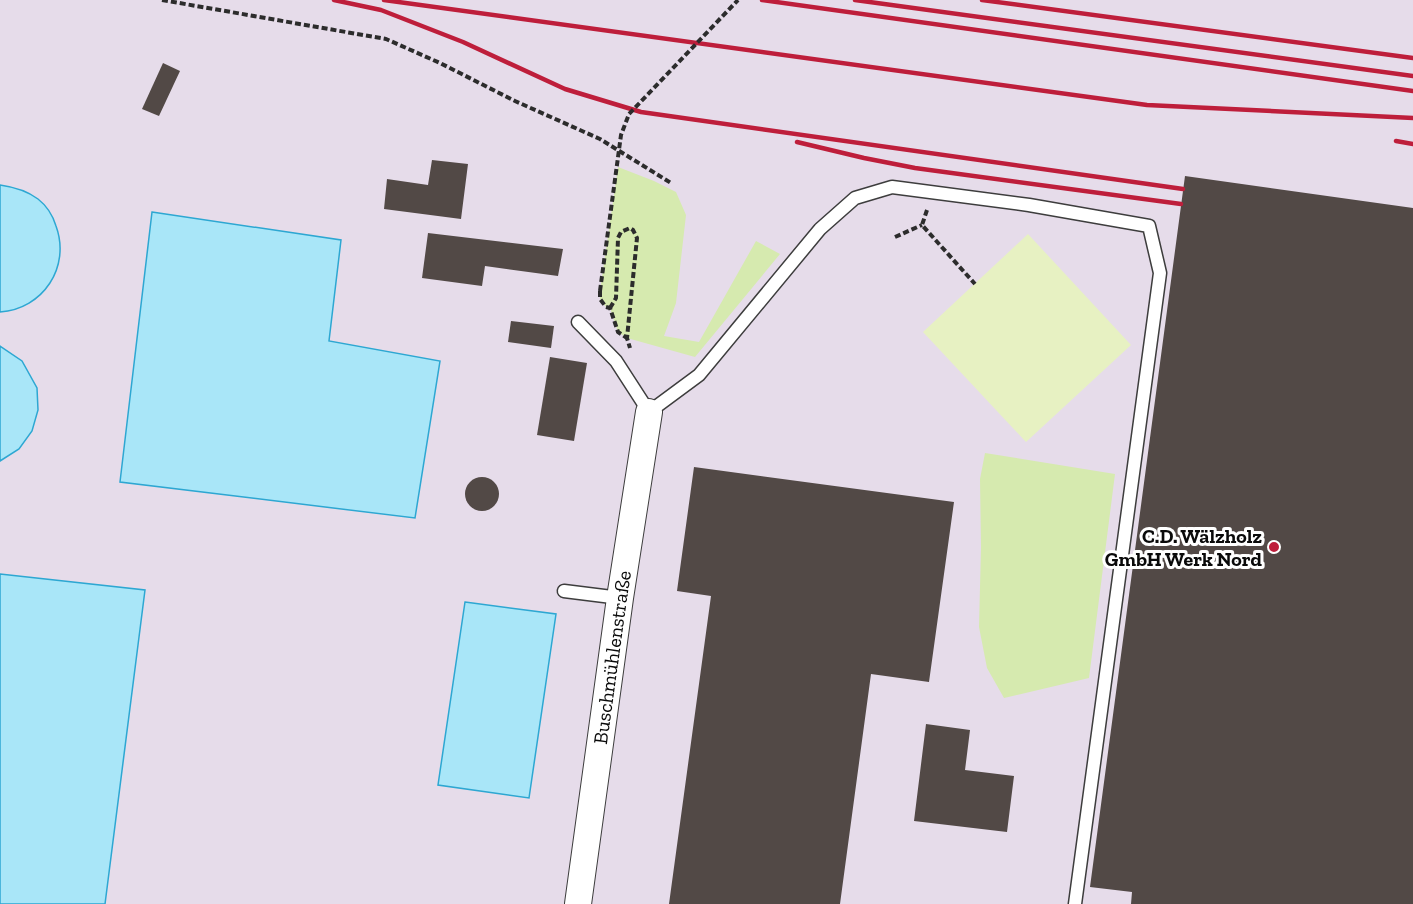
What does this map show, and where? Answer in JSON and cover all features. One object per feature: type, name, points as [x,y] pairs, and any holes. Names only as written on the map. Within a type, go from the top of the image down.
[{"type":"street","name":"Buschmühlenstraße","points":[[578,904],[620,598],[649,412]]},
{"type":"lane","points":[[578,322],[616,361],[649,412],[699,375],[820,229],[855,198],[892,187],[1029,205],[1149,226],[1160,273],[1075,904]]},
{"type":"lane","points":[[564,591],[620,598]]},
{"type":"path","points":[[162,0],[386,39],[440,63],[514,101],[600,139],[671,183]]},
{"type":"path","points":[[610,308],[616,298],[618,238],[621,232],[630,228],[637,238],[627,338],[618,332],[610,308],[603,304],[600,291],[624,124],[629,114],[738,0]]},
{"type":"path","points":[[895,237],[922,225],[934,192]]},
{"type":"path","points":[[922,225],[975,284]]},
{"type":"shaded area","points":[[0,0],[1413,0],[1413,904],[0,904]]},
{"type":"green space","points":[[618,167],[676,192],[686,215],[676,303],[664,336],[699,342],[756,241],[780,254],[695,357],[627,338],[618,332],[610,308],[606,307],[600,299]]},
{"type":"green space","points":[[1028,234],[1131,345],[1026,442],[923,332]]},
{"type":"green space","points":[[985,453],[1115,474],[1089,678],[1004,698],[987,668],[979,627],[980,479]]},
{"type":"water","points":[[0,185],[24,191],[47,208],[56,226],[60,241],[60,256],[50,283],[41,294],[29,303],[0,312]]},
{"type":"water","points":[[152,212],[341,240],[329,341],[440,361],[415,518],[120,482]]},
{"type":"water","points":[[0,346],[22,361],[37,388],[38,410],[32,431],[19,449],[0,461]]},
{"type":"water","points":[[0,574],[145,590],[105,904],[0,904]]},
{"type":"water","points":[[465,602],[556,614],[529,798],[438,785]]},
{"type":"building","points":[[163,63],[180,71],[159,116],[142,109]]},
{"type":"building","points":[[432,160],[468,164],[461,219],[384,209],[387,179],[428,185]]},
{"type":"building","name":"C.D. Wälzholz GmbH Werk Nord","points":[[1185,176],[1413,208],[1413,904],[1131,904],[1132,892],[1090,887]]},
{"type":"building","points":[[428,233],[563,249],[558,276],[485,266],[482,286],[422,278]]},
{"type":"building","points":[[511,321],[554,326],[551,348],[508,342]]},
{"type":"building","points":[[550,357],[587,363],[574,441],[537,435]]},
{"type":"building","points":[[694,467],[954,502],[929,682],[871,674],[840,904],[669,904],[711,596],[677,591]]},
{"type":"building","points":[[482,477],[494,482],[499,494],[494,506],[482,511],[470,506],[465,494],[470,482]]},
{"type":"building","points":[[926,724],[970,730],[965,770],[1014,776],[1007,832],[914,821]]},
{"type":"railway","points":[[334,0],[381,10],[463,42],[565,89],[641,112],[1183,189]]},
{"type":"railway","points":[[384,0],[1147,105],[1413,118]]},
{"type":"railway","points":[[762,0],[1413,91]]},
{"type":"railway","points":[[855,0],[1413,76]]},
{"type":"railway","points":[[982,0],[1413,58]]},
{"type":"railway","points":[[1396,141],[1413,144]]},
{"type":"railway","points":[[797,142],[915,168],[1181,204]]},
{"type":"place","name":"C.D. Wälzholz GmbH Werk Nord","points":[[1274,547]]}]
